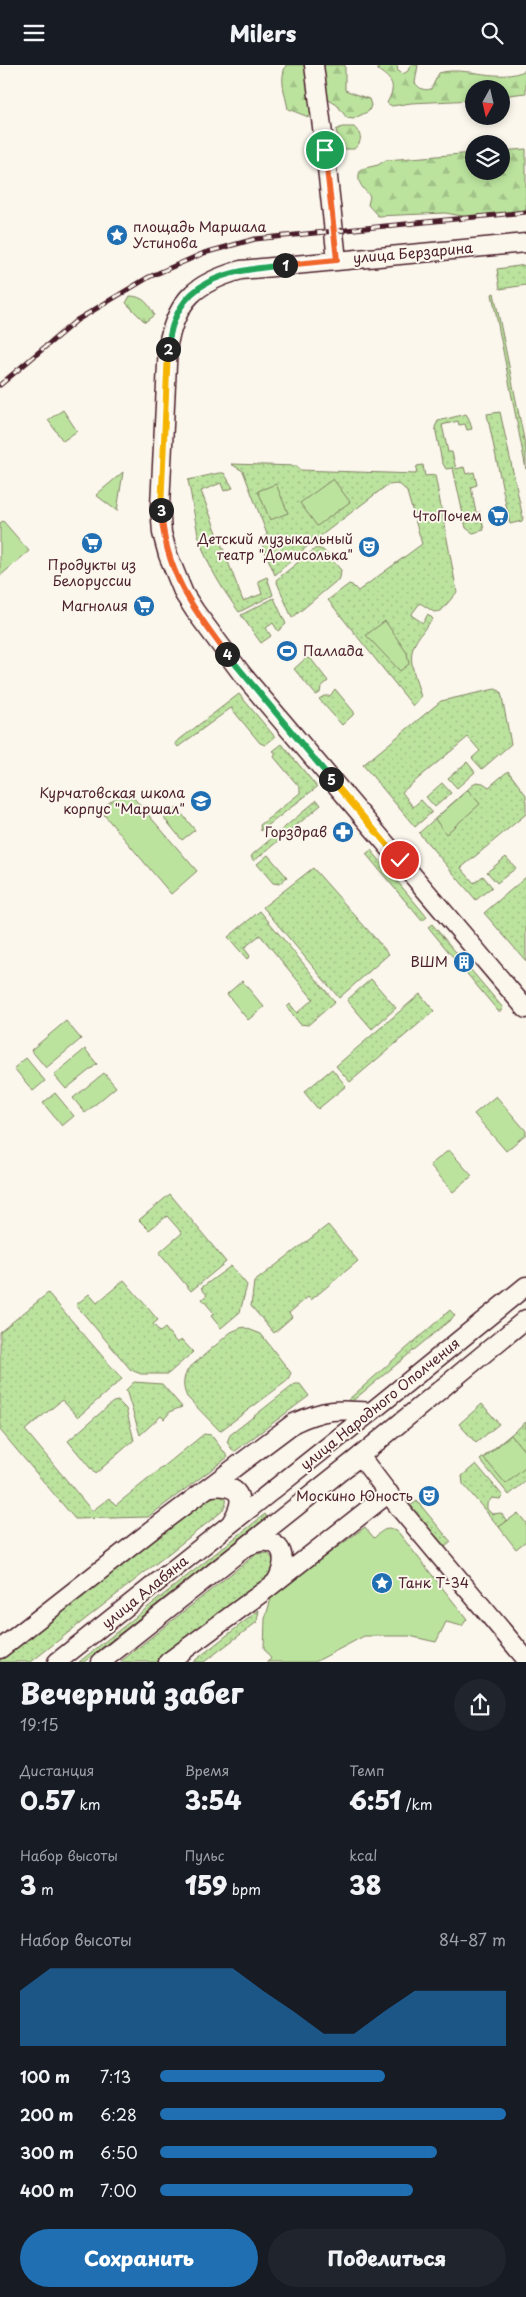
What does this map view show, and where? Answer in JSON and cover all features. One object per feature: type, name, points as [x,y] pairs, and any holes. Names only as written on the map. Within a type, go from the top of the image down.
[{"type":"street","points":[[314,65],[337,260]]},
{"type":"street","name":"улица Берзарина","points":[[526,243],[241,270],[218,277],[196,288],[182,304],[172,324],[166,374],[160,506],[162,533],[176,578],[195,611],[242,674],[526,1009]]},
{"type":"street","name":"улица Народного Ополчения","points":[[232,1521],[371,1413],[526,1286]]},
{"type":"street","name":"улица Народного Ополчения","points":[[244,1548],[360,1456],[526,1319]]},
{"type":"street","points":[[0,1649],[156,1526],[211,1487],[294,1423],[307,1417],[338,1409],[371,1413]]},
{"type":"street","points":[[360,1456],[388,1493],[526,1659]]},
{"type":"street","points":[[211,1487],[235,1489],[239,1495],[238,1511],[232,1521]]},
{"type":"street","points":[[168,1662],[388,1493]]},
{"type":"street","name":"улица Алабяна","points":[[57,1662],[232,1521]]},
{"type":"street","points":[[244,1548],[262,1542],[276,1545],[284,1557],[284,1565],[277,1580]]},
{"type":"street","name":"улица Алабяна","points":[[101,1662],[244,1548]]},
{"type":"green space","points":[[286,65],[308,65],[314,113],[311,118],[288,109],[283,81]]},
{"type":"green space","points":[[324,65],[345,65],[345,90],[369,99],[371,105],[369,111],[353,119],[347,118],[337,105],[327,99],[320,74]]},
{"type":"green space","points":[[378,65],[397,65],[398,71],[403,74],[408,71],[410,65],[418,65],[415,83],[420,88],[426,90],[431,89],[439,73],[449,71],[505,75],[516,74],[526,70],[526,93],[510,95],[510,80],[465,80],[465,100],[411,103],[392,106],[387,103],[392,92],[392,84],[378,70]]},
{"type":"green space","points":[[342,127],[354,127],[359,133],[360,141],[354,149],[344,149],[340,145],[336,130]]},
{"type":"green space","points":[[526,149],[526,210],[469,217],[445,213],[378,216],[368,205],[370,196],[359,180],[361,169],[378,165],[386,160],[465,154],[465,180],[510,180],[510,150]]},
{"type":"green space","points":[[526,265],[526,285],[500,289],[497,269]]},
{"type":"green space","points":[[494,293],[526,449],[526,469],[492,294]]},
{"type":"green space","points":[[130,296],[139,297],[145,301],[154,315],[145,322],[126,303]]},
{"type":"green space","points":[[63,410],[77,431],[63,441],[48,420]]},
{"type":"green space","points":[[500,412],[523,518],[522,521],[510,524],[487,414]]},
{"type":"green space","points":[[466,414],[472,429],[467,430],[465,424],[459,425],[458,421],[442,425],[448,452],[452,452],[456,469],[464,467],[466,474],[474,472],[477,485],[471,487],[476,513],[480,512],[484,530],[473,533],[466,528],[453,468],[446,469],[442,462],[435,427],[438,421]]},
{"type":"green space","points":[[231,464],[297,466],[299,470],[416,474],[417,466],[423,465],[425,476],[435,475],[457,592],[441,611],[434,612],[420,603],[411,615],[423,623],[428,614],[433,619],[413,647],[412,663],[421,697],[413,706],[328,600],[349,584],[358,591],[422,544],[405,489],[393,484],[386,486],[310,544],[275,575],[262,544],[267,534],[243,471]]},
{"type":"green space","points":[[123,472],[117,511],[96,495]]},
{"type":"green space","points":[[224,473],[233,488],[224,491],[221,483],[201,491],[243,601],[262,594],[258,581],[267,577],[273,595],[239,612],[220,585],[205,555],[198,534],[188,480]]},
{"type":"green space","points":[[333,479],[350,502],[317,526],[300,503]]},
{"type":"green space","points":[[276,484],[288,513],[270,520],[258,491]]},
{"type":"green space","points":[[3,521],[29,551],[0,576],[0,523]]},
{"type":"green space","points":[[316,548],[323,550],[341,570],[340,578],[292,618],[276,580]]},
{"type":"green space","points":[[274,598],[286,624],[278,631],[273,623],[266,628],[271,636],[261,643],[241,615]]},
{"type":"green space","points":[[385,621],[407,653],[409,664],[400,671],[366,635]]},
{"type":"green space","points":[[306,658],[311,659],[328,681],[321,687],[320,693],[316,695],[294,669]]},
{"type":"green space","points":[[335,689],[354,712],[342,725],[319,699],[324,696],[330,696]]},
{"type":"green space","points":[[495,689],[500,691],[502,697],[511,744],[482,769],[472,758],[480,751],[468,737],[402,792],[413,807],[421,800],[432,812],[415,827],[363,765],[441,701]]},
{"type":"green space","points":[[239,694],[275,737],[265,745],[260,743],[231,708],[178,747],[175,743]]},
{"type":"green space","points":[[282,744],[317,787],[261,831],[260,825],[300,793],[300,788],[274,757],[276,753],[273,751]]},
{"type":"green space","points":[[467,762],[475,772],[457,788],[448,778]]},
{"type":"green space","points":[[508,771],[526,795],[526,814],[461,868],[474,883],[483,876],[492,887],[476,900],[419,833],[476,782],[483,783],[489,787]]},
{"type":"green space","points":[[442,783],[451,793],[435,807],[426,797]]},
{"type":"green space","points":[[126,789],[197,871],[171,894],[100,810]]},
{"type":"green space","points":[[468,790],[480,804],[446,834],[435,819]]},
{"type":"green space","points":[[317,800],[321,805],[254,861],[251,857],[253,854]]},
{"type":"green space","points":[[177,808],[195,830],[182,840],[164,818]]},
{"type":"green space","points":[[371,850],[427,917],[422,921],[366,854]]},
{"type":"green space","points":[[268,855],[287,877],[279,884],[273,883],[257,864]]},
{"type":"green space","points":[[506,857],[516,868],[497,883],[487,872]]},
{"type":"green space","points":[[313,868],[389,954],[339,998],[263,907]]},
{"type":"green space","points":[[526,877],[526,961],[484,913]]},
{"type":"green space","points":[[260,911],[335,1002],[308,1025],[300,1024],[287,1007],[290,1004],[297,1013],[313,999],[260,935],[244,948],[250,956],[247,959],[228,937]]},
{"type":"green space","points":[[432,924],[503,1008],[501,1011],[498,1011],[428,927]]},
{"type":"green space","points":[[371,979],[396,1008],[372,1029],[347,1000]]},
{"type":"green space","points":[[242,981],[264,1007],[248,1020],[227,994]]},
{"type":"green space","points":[[420,994],[434,1011],[350,1082],[336,1066]]},
{"type":"green space","points":[[66,1021],[81,1039],[46,1068],[31,1050]]},
{"type":"green space","points":[[85,1049],[97,1064],[66,1089],[54,1075]]},
{"type":"green space","points":[[26,1058],[45,1081],[33,1091],[14,1068]]},
{"type":"green space","points":[[332,1069],[346,1086],[318,1109],[304,1092]]},
{"type":"green space","points":[[104,1073],[116,1087],[85,1113],[73,1098]]},
{"type":"green space","points":[[55,1093],[74,1116],[62,1126],[43,1103]]},
{"type":"green space","points":[[496,1096],[526,1131],[526,1134],[506,1151],[474,1114]]},
{"type":"green space","points":[[449,1150],[472,1176],[453,1192],[430,1165]]},
{"type":"green space","points":[[170,1194],[226,1262],[191,1291],[159,1253],[182,1233],[167,1216],[149,1230],[139,1220]]},
{"type":"green space","points":[[328,1225],[358,1261],[311,1300],[308,1297],[289,1313],[292,1317],[274,1333],[251,1306],[254,1282]]},
{"type":"green space","points":[[231,1266],[247,1285],[240,1312],[221,1328],[211,1316],[214,1313],[202,1299],[207,1295],[201,1288]]},
{"type":"green space","points":[[124,1280],[158,1320],[153,1324],[160,1332],[165,1328],[177,1343],[182,1340],[193,1352],[168,1374],[141,1374],[131,1370],[76,1305],[89,1294],[97,1303]]},
{"type":"green space","points":[[48,1293],[122,1379],[78,1417],[62,1400],[25,1430],[92,1511],[109,1498],[116,1505],[204,1434],[211,1435],[228,1457],[148,1517],[75,1519],[0,1430],[0,1332]]},
{"type":"green space","points":[[450,1310],[455,1316],[350,1403],[348,1400]]},
{"type":"green space","points":[[243,1327],[261,1334],[291,1373],[287,1381],[220,1431],[187,1397],[184,1390],[184,1379],[188,1369],[231,1332]]},
{"type":"green space","points":[[134,1382],[162,1384],[182,1407],[171,1411],[164,1419],[161,1416],[140,1435],[126,1390]]},
{"type":"green space","points":[[295,1384],[300,1384],[309,1396],[234,1452],[227,1442],[230,1435]]},
{"type":"green space","points":[[118,1401],[126,1409],[134,1440],[95,1474],[68,1441],[113,1402]]},
{"type":"green space","points":[[482,1404],[499,1424],[476,1443],[459,1424]]},
{"type":"green space","points":[[526,1422],[526,1481],[509,1495],[480,1460]]},
{"type":"green space","points":[[511,1435],[526,1453],[526,1467],[506,1484],[484,1458]]},
{"type":"green space","points":[[476,1464],[503,1496],[500,1499],[492,1498],[487,1504],[487,1509],[492,1514],[501,1513],[507,1521],[499,1527],[463,1484],[462,1476]]},
{"type":"green space","points":[[223,1494],[226,1503],[220,1513],[31,1662],[0,1662],[0,1660],[209,1497]]},
{"type":"green space","points":[[417,1501],[451,1542],[445,1547],[410,1506]]},
{"type":"green space","points":[[518,1513],[526,1523],[526,1541],[516,1549],[499,1527]]},
{"type":"green space","points":[[265,1514],[267,1517],[84,1662],[79,1662]]},
{"type":"green space","points":[[365,1527],[374,1538],[388,1529],[398,1532],[467,1619],[462,1626],[446,1622],[436,1642],[409,1636],[364,1636],[315,1662],[267,1662],[271,1659],[264,1648],[265,1619],[272,1595]]},
{"type":"green space","points":[[268,1553],[276,1563],[272,1573],[157,1662],[120,1662],[256,1554]]},
{"type":"green space","points":[[259,1610],[257,1622],[204,1662],[193,1662]]},
{"type":"railway","points":[[0,385],[77,320],[149,277],[204,253],[255,239],[526,212]]},
{"type":"place","name":"площадь Маршала Устинова","points":[[117,235]]},
{"type":"place","name":"ЧтоПочем","points":[[498,516]]},
{"type":"place","name":"Продукты из Белоруссии","points":[[92,543]]},
{"type":"place","name":"Детский музыкальный театр \"Домисолька\"","points":[[369,547]]},
{"type":"place","name":"Магнолия","points":[[144,606]]},
{"type":"place","name":"Паллада","points":[[287,651]]},
{"type":"place","name":"Курчатовская школа корпус \"Маршал\"","points":[[201,801]]},
{"type":"place","name":"Горздрав","points":[[343,832]]},
{"type":"place","name":"ВШM","points":[[464,962]]},
{"type":"place","name":"Москино Юность","points":[[429,1496]]},
{"type":"place","name":"Танк Т-34","points":[[382,1583]]},
{"type":"route","points":[[325,150],[337,260],[241,270],[218,277],[196,288],[182,304],[172,324],[168,344],[166,374],[160,506],[162,533],[176,578],[195,611],[242,674],[400,860]]}]
